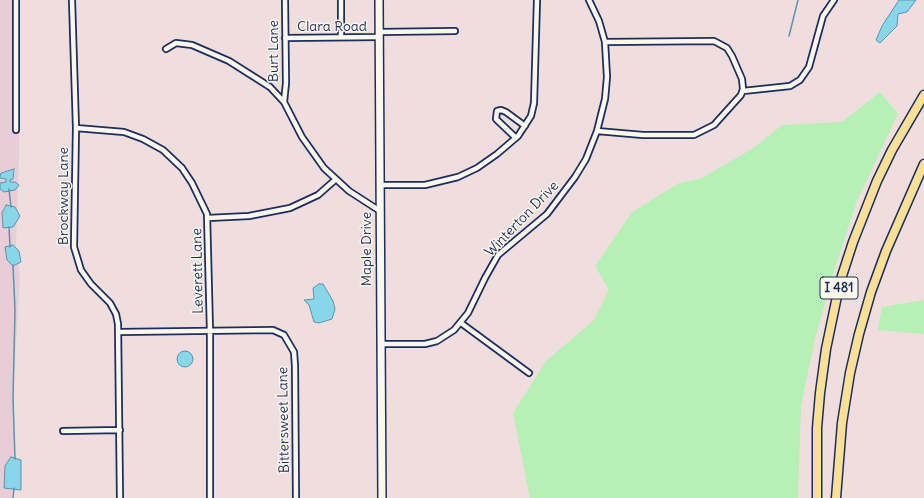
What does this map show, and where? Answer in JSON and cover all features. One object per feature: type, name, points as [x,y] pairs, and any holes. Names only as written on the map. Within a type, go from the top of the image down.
[{"type":"highway","name":"I 481","points":[[817,498],[817,428],[820,393],[826,349],[840,282],[853,242],[877,181],[895,144],[924,95]]},
{"type":"highway","name":"I 481","points":[[836,498],[842,423],[850,373],[859,334],[871,292],[886,251],[924,164]]},
{"type":"street","points":[[16,0],[16,130]]},
{"type":"street","name":"Brockway Lane","points":[[72,0],[76,128],[74,247],[76,258],[88,281],[110,303],[116,314],[119,332],[120,498]]},
{"type":"street","name":"Burt Lane","points":[[284,102],[286,83],[285,0]]},
{"type":"street","points":[[340,38],[341,0]]},
{"type":"street","name":"Maple Drive","points":[[379,0],[382,498]]},
{"type":"street","points":[[380,185],[425,185],[458,177],[477,168],[516,138],[530,116],[534,97],[536,0]]},
{"type":"street","name":"Winterton Drive","points":[[381,344],[425,344],[437,341],[454,330],[468,313],[488,271],[498,255],[546,214],[567,189],[586,159],[597,131],[605,99],[607,77],[605,42],[599,21],[590,0]]},
{"type":"street","points":[[743,91],[790,86],[800,80],[810,67],[823,16],[834,0]]},
{"type":"street","name":"Clara Road","points":[[285,38],[340,38],[379,34],[455,31]]},
{"type":"street","points":[[597,131],[643,135],[694,135],[704,132],[714,125],[728,111],[743,91],[743,82],[732,56],[721,43],[704,40],[605,42]]},
{"type":"street","points":[[166,49],[171,44],[186,44],[208,51],[255,76],[270,87],[284,102],[302,137],[335,180],[353,194],[380,211]]},
{"type":"street","points":[[516,138],[496,119],[497,111],[501,110],[506,112],[525,126]]},
{"type":"street","name":"Leverett Lane","points":[[76,128],[124,132],[143,139],[162,150],[173,158],[192,183],[208,218],[210,498]]},
{"type":"street","points":[[208,218],[249,216],[290,208],[318,195],[335,180]]},
{"type":"street","points":[[461,323],[529,373]]},
{"type":"street","name":"Bittersweet Lane","points":[[210,331],[273,330],[281,332],[290,342],[294,352],[295,366],[296,498]]},
{"type":"street","points":[[119,332],[210,331]]},
{"type":"street","points":[[62,431],[120,430]]},
{"type":"shaded area","points":[[0,0],[19,0],[19,156],[16,244],[20,277],[14,378],[14,451],[12,498],[0,498]]},
{"type":"green space","points":[[880,92],[898,114],[857,201],[835,268],[815,339],[801,406],[798,498],[530,498],[513,413],[546,361],[594,320],[609,290],[595,266],[632,212],[679,183],[700,179],[752,149],[782,125],[842,122]]},
{"type":"green space","points":[[924,300],[924,334],[878,330],[882,307]]},
{"type":"water","points":[[899,0],[916,0],[907,12],[898,14],[897,26],[880,43],[876,40],[882,26]]},
{"type":"water","points":[[14,169],[13,179],[10,180],[10,182],[15,182],[19,185],[15,190],[4,192],[0,189],[0,183],[6,182],[6,179],[0,178],[1,173]]},
{"type":"water","points":[[6,205],[15,207],[20,216],[13,227],[3,228],[2,213]]},
{"type":"water","points":[[13,245],[19,251],[21,262],[13,266],[7,260],[5,247]]},
{"type":"water","points":[[319,284],[323,284],[333,301],[335,309],[332,319],[319,323],[314,322],[309,305],[304,300],[314,299],[313,288]]},
{"type":"water","points":[[182,351],[188,351],[193,356],[191,365],[188,367],[182,367],[177,362],[177,356]]},
{"type":"water","points":[[11,457],[21,460],[21,490],[4,488],[5,466]]},
{"type":"waterway","points":[[789,36],[798,0]]},
{"type":"waterway","points":[[9,189],[11,207]]},
{"type":"waterway","points":[[9,227],[10,247]]},
{"type":"waterway","points":[[13,265],[15,310],[13,398],[15,459]]},
{"type":"waterway","points":[[13,498],[14,488]]}]
